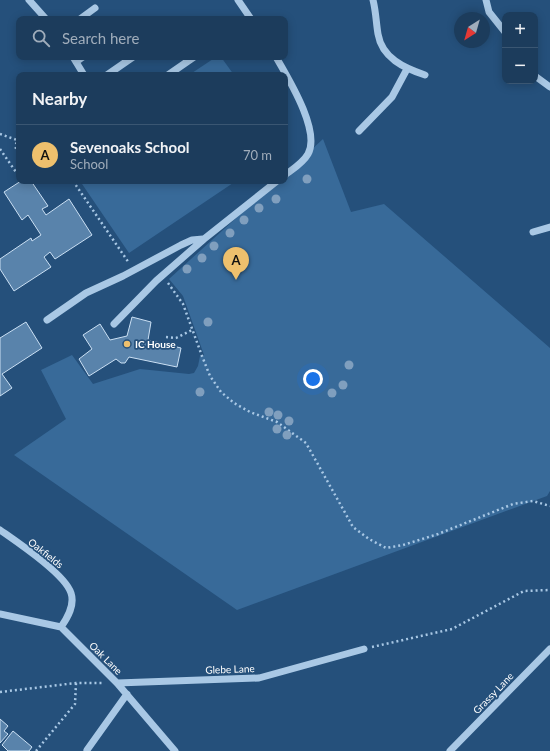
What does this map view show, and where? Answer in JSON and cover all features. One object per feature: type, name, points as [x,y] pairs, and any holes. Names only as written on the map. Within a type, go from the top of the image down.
[{"type":"street","points":[[29,0],[43,16]]},
{"type":"street","points":[[238,0],[248,16]]},
{"type":"street","points":[[373,0],[376,12],[378,35],[383,49],[392,59],[407,69],[424,75]]},
{"type":"street","points":[[486,0],[489,12],[502,28]]},
{"type":"street","points":[[84,16],[94,8]]},
{"type":"street","points":[[74,60],[82,72]]},
{"type":"street","points":[[111,72],[129,60]]},
{"type":"street","points":[[172,72],[190,60]]},
{"type":"street","points":[[278,60],[284,72]]},
{"type":"street","points":[[359,131],[392,97],[407,69]]},
{"type":"street","points":[[538,78],[550,87]]},
{"type":"street","points":[[288,79],[297,96],[312,142],[308,154],[288,173]]},
{"type":"street","points":[[114,324],[156,281],[204,239],[273,184]]},
{"type":"street","points":[[533,232],[550,227]]},
{"type":"street","points":[[47,320],[86,293],[123,276],[180,245],[192,240],[204,239]]},
{"type":"street","name":"Oakfields","points":[[0,530],[62,578],[71,592],[72,605],[61,627]]},
{"type":"street","points":[[0,614],[61,627]]},
{"type":"street","name":"Oak Lane","points":[[61,627],[117,683],[175,751]]},
{"type":"street","name":"Glebe Lane","points":[[117,683],[259,678],[364,649]]},
{"type":"street","name":"Grassy Lane","points":[[450,751],[550,649]]},
{"type":"street","points":[[87,750],[127,694]]},
{"type":"path","points":[[0,134],[16,138]]},
{"type":"path","points":[[0,149],[16,172]]},
{"type":"path","points":[[75,184],[128,262]]},
{"type":"path","points":[[165,280],[183,304],[210,376],[221,392],[234,403],[250,412],[277,422],[306,443],[353,527],[375,542],[386,548],[403,545],[438,534],[513,504],[533,501],[550,506]]},
{"type":"path","points":[[166,337],[176,338],[192,330]]},
{"type":"path","points":[[364,649],[452,629],[524,591],[550,590]]},
{"type":"path","points":[[0,692],[76,683],[117,683]]},
{"type":"path","points":[[36,751],[75,704],[76,683]]},
{"type":"shaded area","points":[[212,60],[223,60],[232,72],[194,72]]},
{"type":"shaded area","points":[[323,139],[351,212],[384,204],[550,348],[550,491],[547,496],[237,610],[14,455],[66,419],[41,370],[72,355],[93,384],[140,369],[189,374],[194,373],[198,366],[200,356],[204,355],[183,296],[169,279],[274,184],[288,184],[288,171]]},
{"type":"shaded area","points":[[82,184],[232,184],[129,253]]},
{"type":"building","points":[[16,184],[33,184],[48,206],[42,209],[46,215],[69,199],[92,235],[55,259],[50,252],[44,257],[51,267],[14,291],[0,269],[0,259],[31,238],[32,241],[41,235],[28,215],[22,220],[4,192]]},
{"type":"building","name":"IC House","points":[[132,317],[151,322],[148,340],[181,348],[177,367],[129,357],[125,363],[121,363],[116,359],[89,376],[79,359],[92,349],[83,335],[100,324],[110,340],[127,336]]},
{"type":"building","points":[[26,322],[42,348],[2,374],[12,388],[0,396],[0,338]]},
{"type":"building","points":[[0,719],[8,726],[4,731],[8,734],[0,743]]},
{"type":"building","points":[[13,731],[32,747],[29,751],[8,751],[2,745]]},
{"type":"place","name":"Sevenoaks School","points":[[236,280]]},
{"type":"place","name":"IC House","points":[[127,344]]}]
